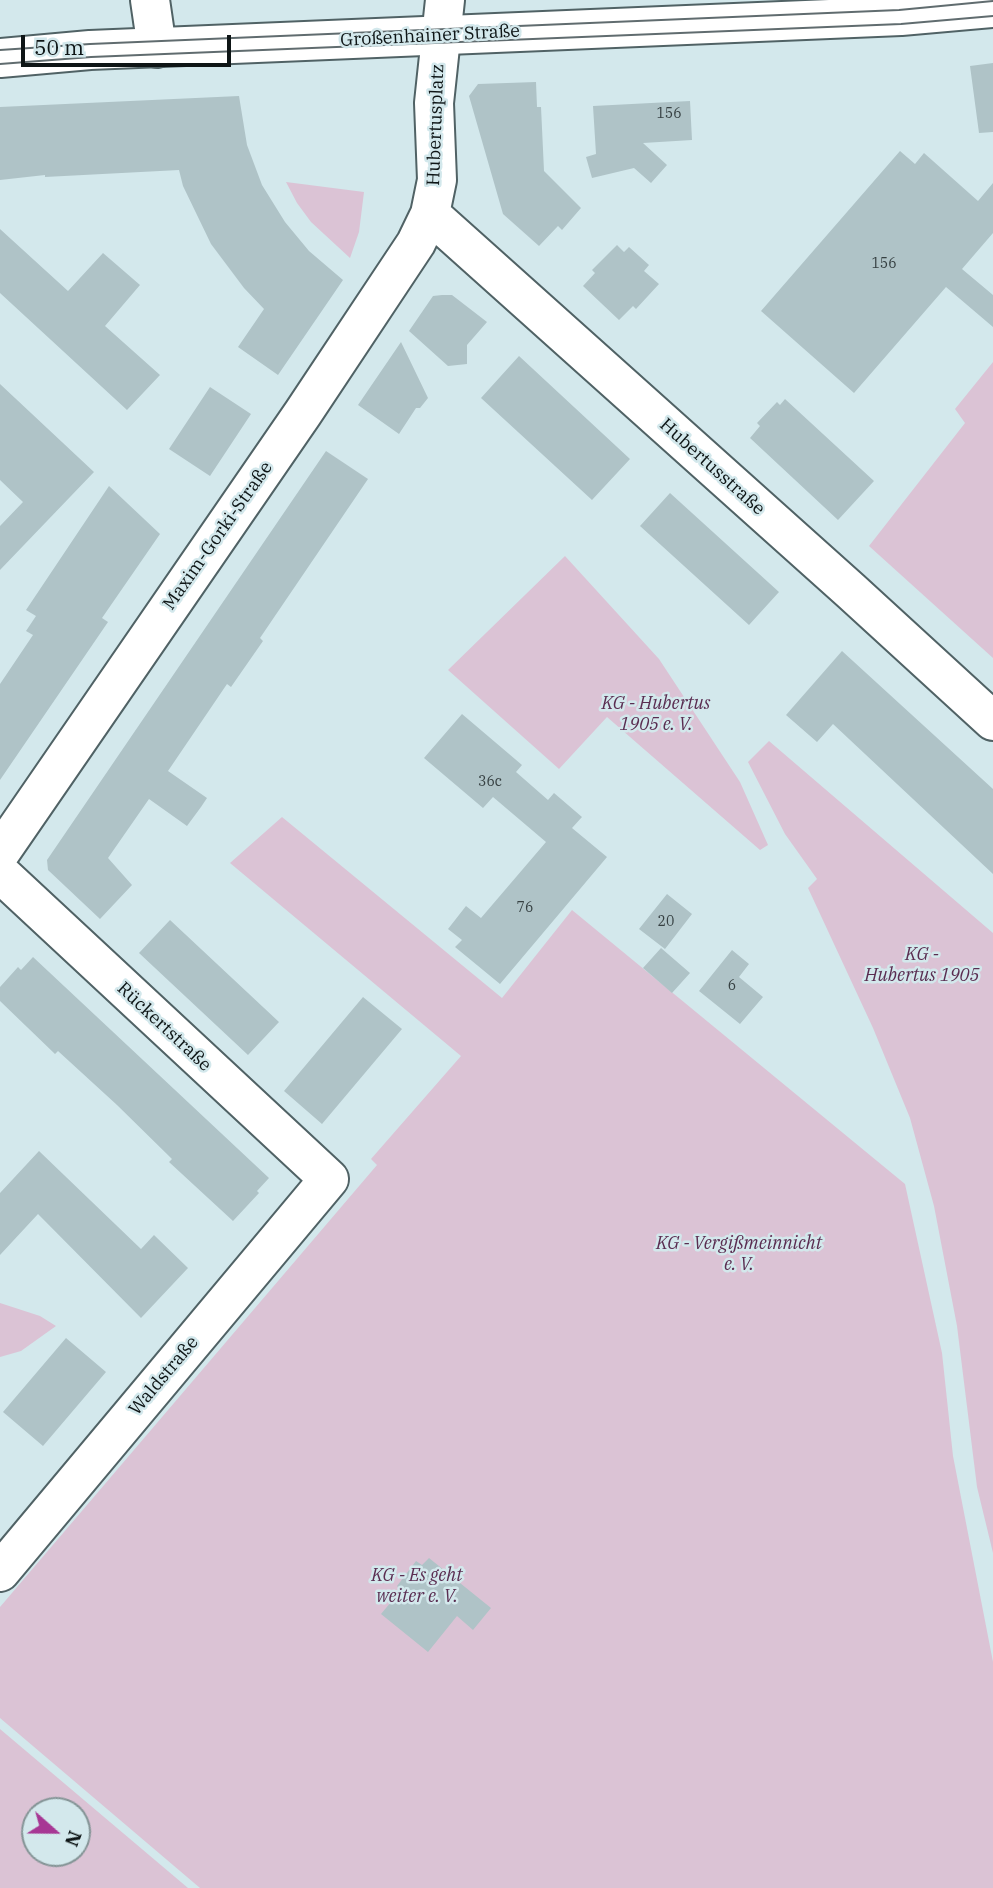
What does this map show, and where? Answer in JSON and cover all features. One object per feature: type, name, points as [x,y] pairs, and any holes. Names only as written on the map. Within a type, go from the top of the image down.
[{"type":"street","points":[[150,0],[157,48]]},
{"type":"street","name":"Großenhainer Straße","points":[[0,58],[90,50],[157,48],[443,18],[993,8]]},
{"type":"street","name":"Hubertusplatz","points":[[429,214],[437,180],[434,103],[443,18]]},
{"type":"street","name":"Hubertusstraße","points":[[429,214],[993,721]]},
{"type":"street","name":"Maxim-Gorki-Straße","points":[[0,853],[376,306],[413,249],[429,214]]},
{"type":"street","name":"Rückertstraße","points":[[0,873],[329,1179]]},
{"type":"street","name":"Waldstraße","points":[[0,1572],[329,1179]]},
{"type":"green space","points":[[286,182],[364,192],[359,232],[350,258],[311,222]]},
{"type":"green space","points":[[993,362],[993,658],[869,546],[965,423],[955,409]]},
{"type":"green space","name":"KG - Hubertus 1905 e. V.","points":[[565,556],[659,659],[740,782],[768,845],[760,850],[607,717],[559,769],[448,670]]},
{"type":"green space","name":"KG - Hubertus 1905","points":[[769,741],[993,933],[993,1553],[977,1487],[957,1326],[934,1206],[910,1118],[873,1028],[808,888],[817,879],[785,834],[748,762]]},
{"type":"green space","name":"KG - Es geht weiter e. V.","points":[[282,817],[502,998],[572,910],[905,1184],[942,1353],[953,1456],[993,1662],[993,1888],[200,1888],[0,1718],[0,1607],[377,1165],[371,1159],[461,1056],[230,863]]},
{"type":"green space","points":[[0,1303],[40,1316],[56,1326],[21,1351],[0,1357]]},
{"type":"green space","points":[[0,1729],[80,1797],[21,1797],[21,1867],[91,1867],[91,1806],[188,1888],[0,1888]]},
{"type":"building","points":[[993,63],[993,132],[979,133],[970,66]]},
{"type":"building","points":[[536,82],[537,107],[541,107],[544,171],[581,208],[562,230],[558,226],[539,246],[503,214],[469,96],[478,84]]},
{"type":"building","points":[[239,96],[247,145],[262,185],[285,222],[309,251],[343,280],[278,375],[238,347],[264,309],[244,288],[211,244],[183,186],[179,170],[45,175],[0,180],[0,107]]},
{"type":"building","points":[[690,101],[692,140],[643,143],[667,165],[651,183],[634,168],[592,178],[586,157],[596,154],[593,106]]},
{"type":"building","points":[[900,151],[915,164],[924,153],[978,201],[993,183],[993,233],[962,269],[993,295],[993,327],[946,287],[854,393],[761,311]]},
{"type":"building","points":[[0,229],[68,291],[103,253],[140,285],[105,326],[160,375],[127,410],[0,293]]},
{"type":"building","points":[[617,245],[624,252],[629,247],[649,265],[644,271],[659,284],[636,309],[633,306],[619,320],[583,286],[595,273],[592,270]]},
{"type":"building","points":[[452,295],[487,322],[467,345],[467,364],[448,366],[409,331],[433,296]]},
{"type":"building","points":[[401,342],[428,398],[420,408],[416,408],[399,434],[358,405]]},
{"type":"building","points":[[519,356],[630,459],[592,500],[481,398]]},
{"type":"building","points":[[0,384],[94,472],[0,570],[0,526],[23,502],[0,480]]},
{"type":"building","points":[[210,387],[251,414],[210,476],[169,449]]},
{"type":"building","points":[[785,399],[874,481],[838,520],[750,438],[760,426],[757,423],[777,402],[780,405]]},
{"type":"building","points":[[326,451],[368,479],[260,638],[263,641],[231,687],[227,684],[168,771],[207,798],[187,826],[149,799],[108,858],[132,885],[100,919],[48,870],[47,860]]},
{"type":"building","points":[[109,486],[160,534],[102,618],[108,622],[0,780],[0,684],[33,635],[26,631],[36,616],[26,610]]},
{"type":"building","points":[[670,493],[779,592],[749,625],[640,526]]},
{"type":"building","points":[[842,651],[993,789],[993,874],[833,724],[817,742],[786,715]]},
{"type":"building","points":[[462,714],[522,765],[516,772],[548,800],[554,793],[582,817],[572,828],[607,857],[500,984],[455,947],[462,940],[448,929],[466,906],[481,918],[546,842],[493,797],[483,808],[424,758]]},
{"type":"building","points":[[667,894],[692,914],[665,949],[639,929]]},
{"type":"building","points":[[170,920],[279,1022],[248,1055],[139,953]]},
{"type":"building","points":[[661,948],[690,973],[672,993],[643,968]]},
{"type":"building","points":[[732,950],[749,964],[739,977],[763,997],[740,1024],[699,991]]},
{"type":"building","points":[[33,957],[269,1178],[233,1221],[169,1162],[172,1159],[117,1105],[58,1051],[55,1054],[0,1001],[0,987],[18,967],[21,970]]},
{"type":"building","points":[[363,997],[402,1029],[322,1124],[284,1091]]},
{"type":"building","points":[[39,1151],[141,1249],[154,1235],[188,1268],[141,1318],[38,1214],[0,1255],[0,1193]]},
{"type":"building","points":[[66,1338],[106,1372],[43,1446],[3,1412]]},
{"type":"building","points":[[429,1558],[491,1608],[473,1630],[457,1616],[428,1652],[381,1614],[401,1590],[397,1586],[416,1561],[422,1565]]},
{"type":"tram line","points":[[0,50],[899,10],[993,1]]},
{"type":"tram line","points":[[0,64],[91,57],[901,24],[993,16]]},
{"type":"park label","name":"KG - Vergißmeinnicht e. V.","points":[[739,1254]]}]
